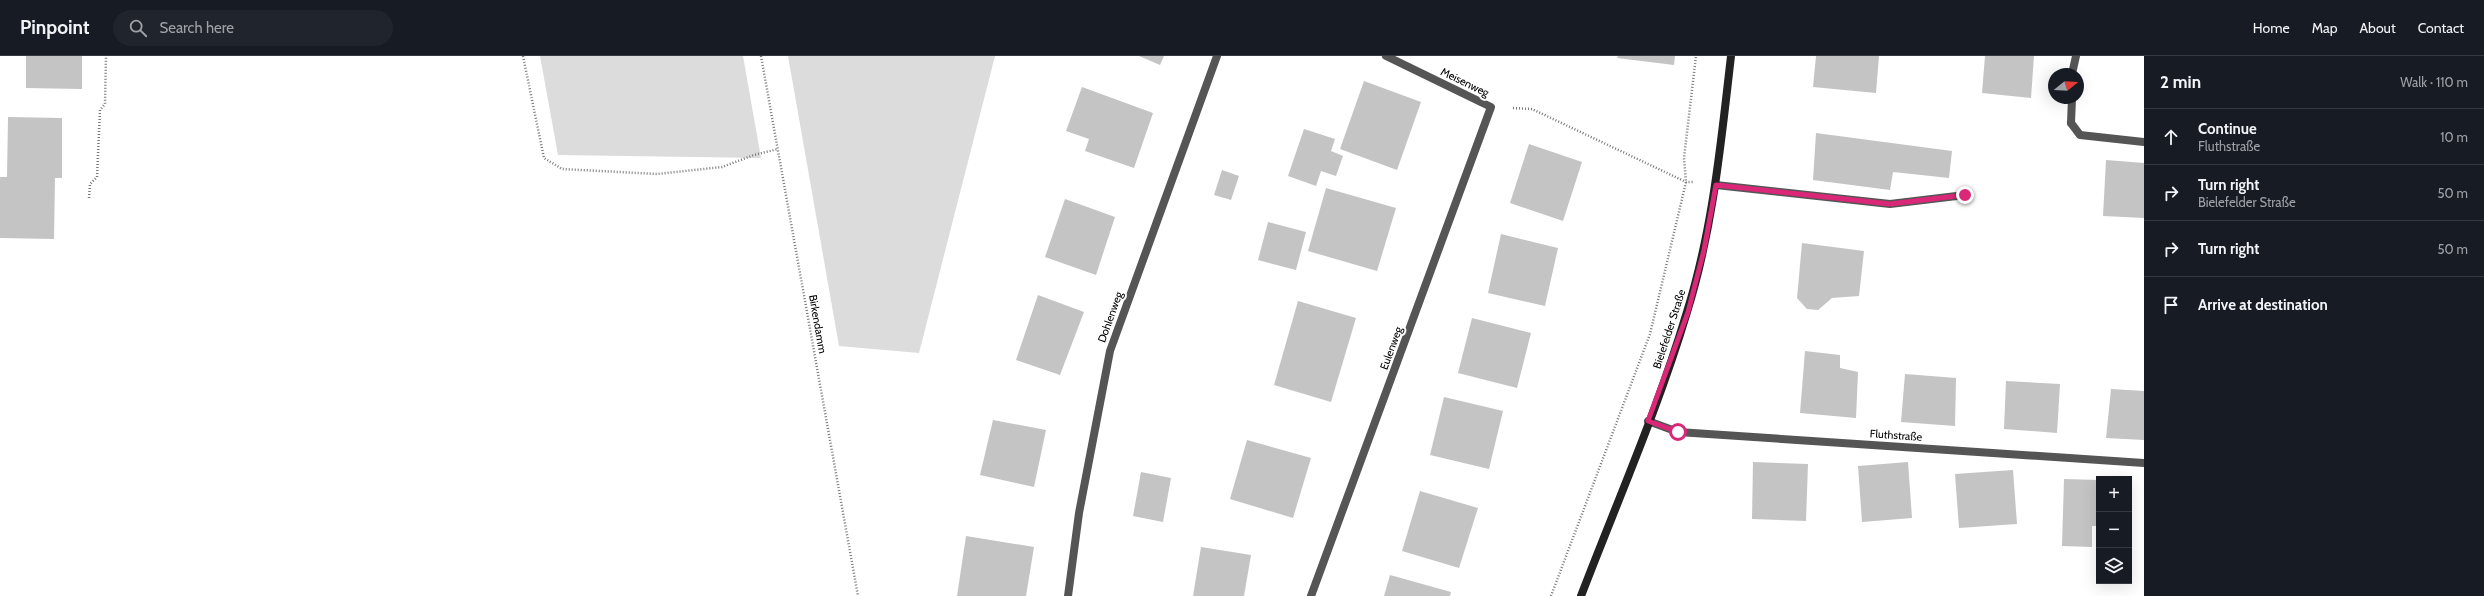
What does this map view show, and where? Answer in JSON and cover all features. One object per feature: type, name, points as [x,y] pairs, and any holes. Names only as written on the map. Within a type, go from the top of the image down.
[{"type":"main road","name":"Bielefelder Straße","points":[[1581,596],[1688,312],[1704,250],[1716,185],[1731,56]]},
{"type":"street","name":"Dohlenweg","points":[[1068,596],[1078,513],[1110,351],[1217,56]]},
{"type":"street","name":"Meisenweg","points":[[1386,56],[1491,107]]},
{"type":"street","points":[[2073,68],[2076,56]]},
{"type":"street","points":[[2072,104],[2072,123],[2080,135],[2144,142]]},
{"type":"street","name":"Eulenweg","points":[[1311,596],[1491,107]]},
{"type":"street","points":[[1716,185],[1890,204],[1965,195]]},
{"type":"street","name":"Fluthstraße","points":[[1648,421],[1678,432],[2144,463]]},
{"type":"path","points":[[89,198],[90,184],[97,177],[100,110],[105,104],[106,56]]},
{"type":"path","points":[[522,56],[544,158],[562,169],[657,174],[722,167],[754,155],[778,149]]},
{"type":"path","name":"Birkendamm","points":[[760,56],[858,596]]},
{"type":"path","points":[[1551,596],[1650,334],[1686,182],[1684,158],[1696,56]]},
{"type":"path","points":[[1491,107],[1532,109],[1686,182],[1716,185]]},
{"type":"shaded area","points":[[540,56],[743,56],[761,158],[558,155]]},
{"type":"shaded area","points":[[788,56],[995,56],[919,353],[839,346]]},
{"type":"building","points":[[26,56],[82,56],[82,89],[26,88]]},
{"type":"building","points":[[1139,56],[1164,56],[1160,65]]},
{"type":"building","points":[[1618,56],[1675,56],[1674,65],[1617,58]]},
{"type":"building","points":[[1816,56],[1879,56],[1876,93],[1813,87]]},
{"type":"building","points":[[1985,56],[2034,56],[2031,98],[1982,93]]},
{"type":"building","points":[[1364,81],[1421,102],[1397,170],[1340,149]]},
{"type":"building","points":[[1082,87],[1153,113],[1134,168],[1085,151],[1089,139],[1066,131]]},
{"type":"building","points":[[8,117],[62,118],[62,178],[55,178],[54,239],[0,238],[0,177],[7,177]]},
{"type":"building","points":[[1304,129],[1335,139],[1331,151],[1343,156],[1336,176],[1321,171],[1316,186],[1288,176]]},
{"type":"building","points":[[1816,133],[1952,151],[1949,178],[1893,172],[1890,190],[1813,180]]},
{"type":"building","points":[[1529,144],[1582,162],[1563,221],[1510,203]]},
{"type":"building","points":[[2106,160],[2144,163],[2144,218],[2103,216]]},
{"type":"building","points":[[1222,170],[1239,176],[1231,200],[1214,195]]},
{"type":"building","points":[[1326,188],[1396,208],[1377,271],[1308,251]]},
{"type":"building","points":[[1065,199],[1115,217],[1096,275],[1045,257]]},
{"type":"building","points":[[1268,222],[1306,232],[1296,270],[1258,260]]},
{"type":"building","points":[[1501,234],[1558,248],[1545,306],[1488,293]]},
{"type":"building","points":[[1802,243],[1864,251],[1859,296],[1832,298],[1818,310],[1807,309],[1797,298]]},
{"type":"building","points":[[1038,295],[1084,312],[1060,375],[1016,360]]},
{"type":"building","points":[[1298,301],[1356,318],[1331,402],[1274,385]]},
{"type":"building","points":[[1472,318],[1531,333],[1517,388],[1458,373]]},
{"type":"building","points":[[1805,351],[1840,355],[1840,368],[1858,372],[1856,418],[1800,413]]},
{"type":"building","points":[[1905,374],[1956,378],[1955,426],[1901,422]]},
{"type":"building","points":[[2006,381],[2060,384],[2057,433],[2004,429]]},
{"type":"building","points":[[2111,389],[2144,391],[2144,440],[2106,438]]},
{"type":"building","points":[[1444,397],[1503,411],[1489,469],[1430,455]]},
{"type":"building","points":[[993,420],[1046,430],[1034,487],[980,475]]},
{"type":"building","points":[[1247,440],[1311,458],[1293,518],[1230,499]]},
{"type":"building","points":[[1753,462],[1808,464],[1806,521],[1752,519]]},
{"type":"building","points":[[1908,462],[1912,518],[1862,522],[1858,466]]},
{"type":"building","points":[[2013,470],[2017,524],[1959,528],[1955,474]]},
{"type":"building","points":[[1141,472],[1171,478],[1163,522],[1133,516]]},
{"type":"building","points":[[2064,479],[2096,480],[2096,526],[2092,526],[2092,547],[2062,546]]},
{"type":"building","points":[[1420,491],[1478,508],[1459,568],[1402,551]]},
{"type":"building","points":[[966,536],[1034,547],[1026,596],[957,596]]},
{"type":"building","points":[[1201,547],[1251,555],[1244,596],[1193,596]]},
{"type":"building","points":[[1390,575],[1451,592],[1450,596],[1384,596]]},
{"type":"route","points":[[1678,432],[1648,421],[1688,312],[1704,250],[1716,185],[1890,204],[1965,195]]}]
